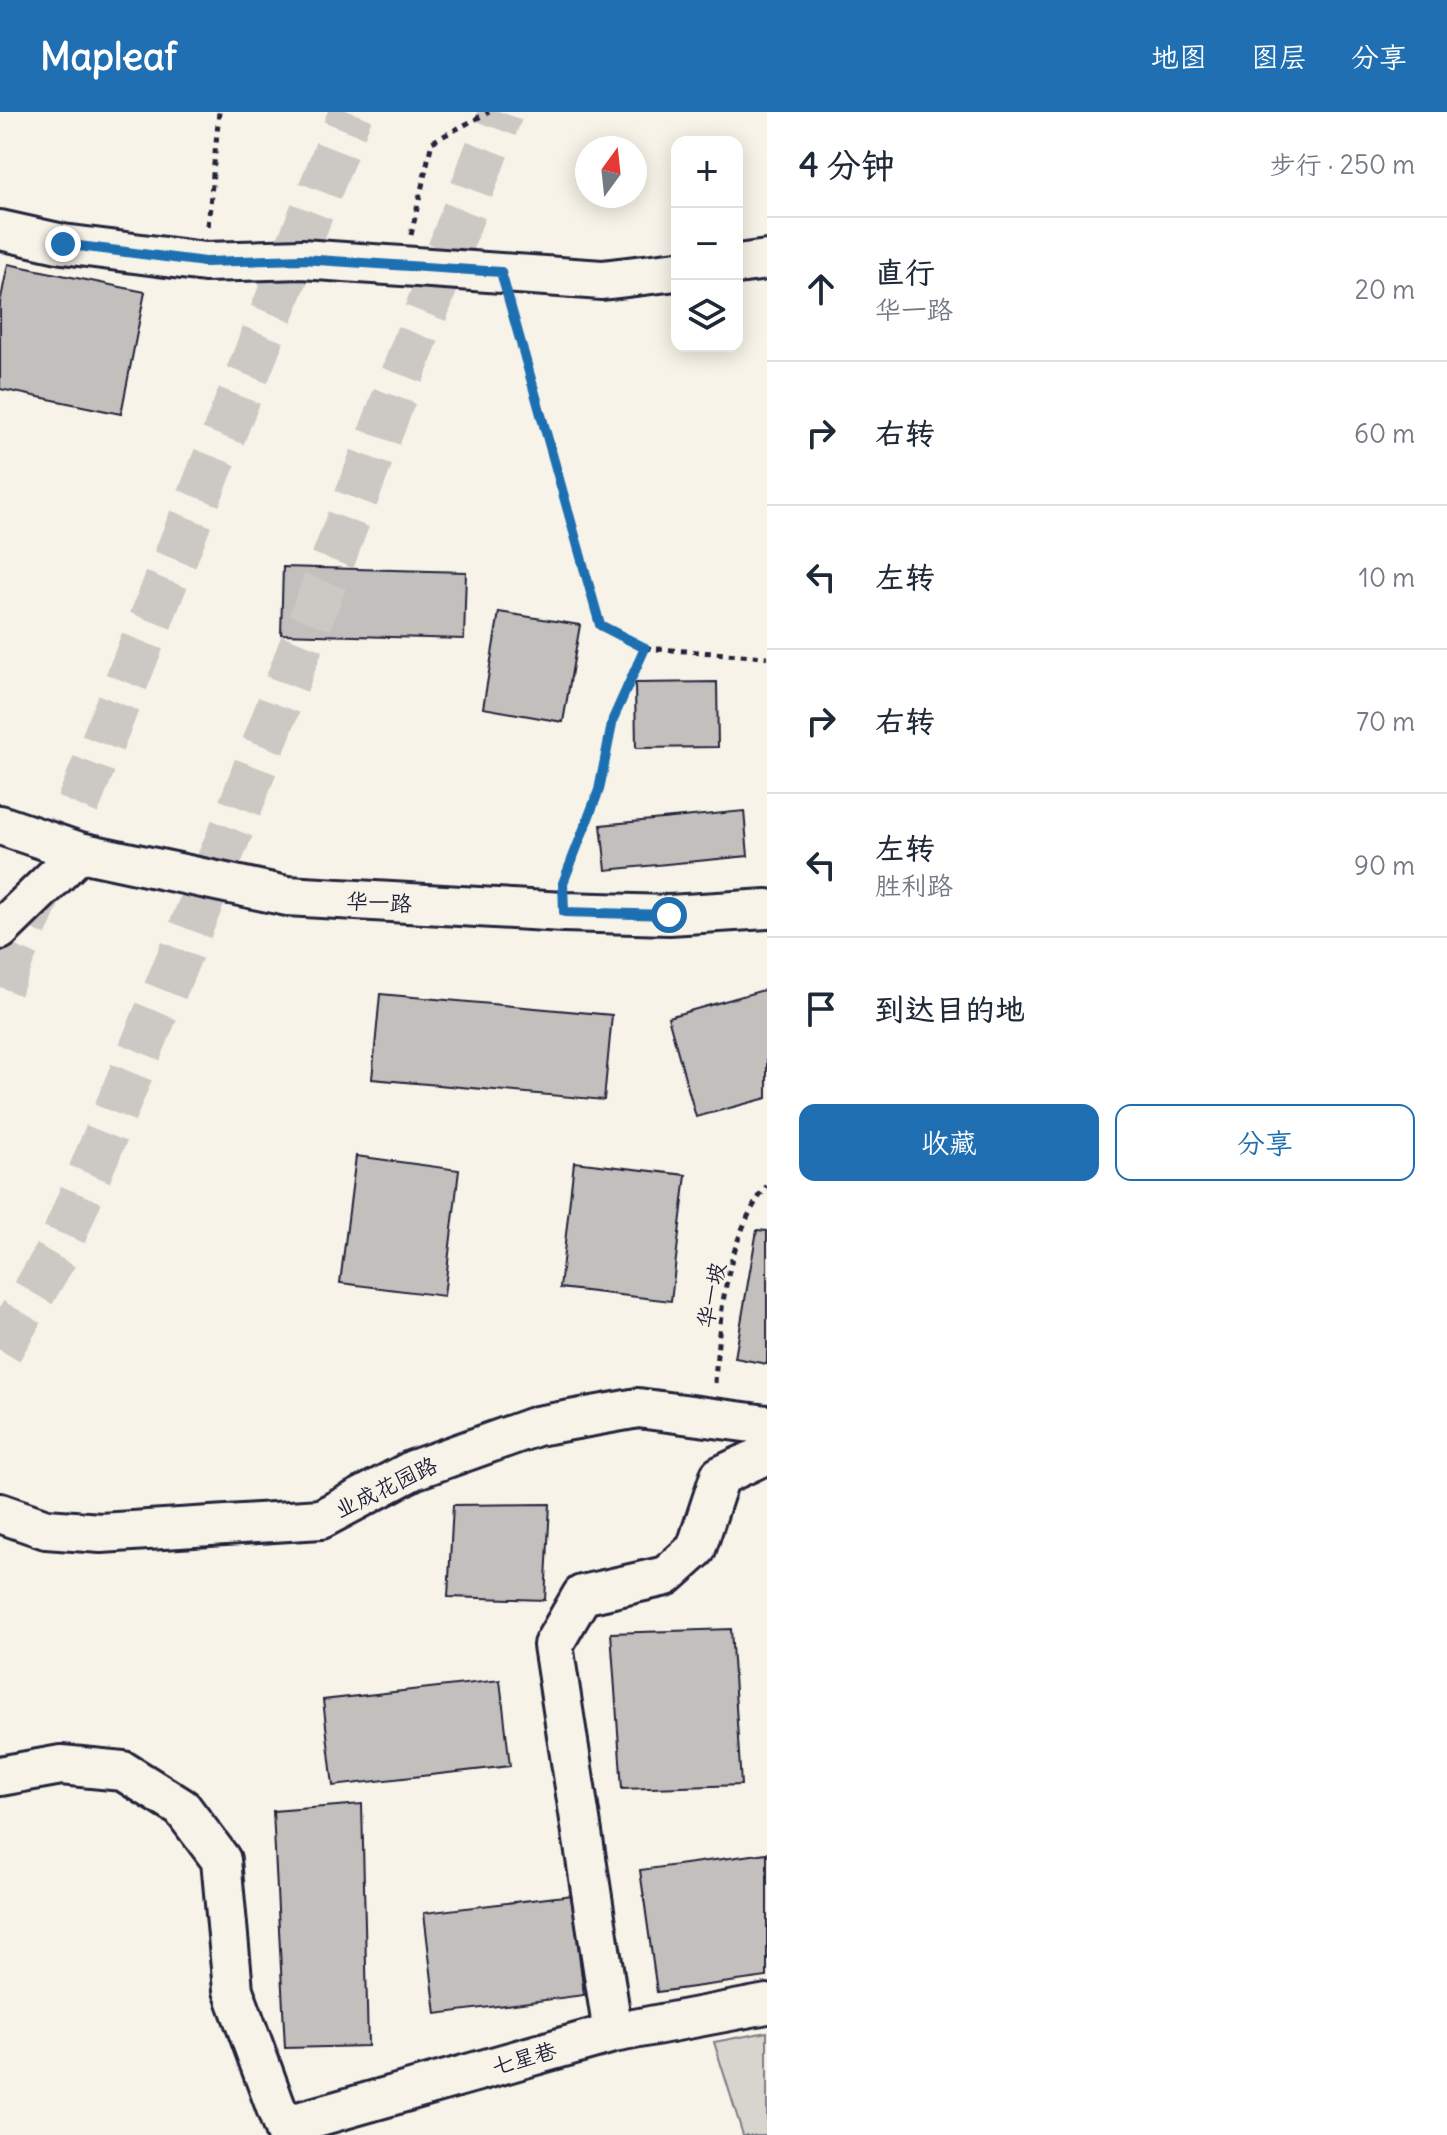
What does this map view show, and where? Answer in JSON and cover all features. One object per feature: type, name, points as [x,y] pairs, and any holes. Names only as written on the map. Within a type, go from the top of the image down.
[{"type":"street","points":[[0,230],[63,244],[205,262],[302,259],[602,280],[671,272]]},
{"type":"street","points":[[743,263],[767,260]]},
{"type":"street","name":"华一路","points":[[0,825],[80,852],[287,896],[669,915],[767,909]]},
{"type":"street","points":[[0,930],[80,852]]},
{"type":"street","name":"业成花园路","points":[[0,1513],[46,1529],[101,1533],[321,1519],[413,1470],[537,1426],[638,1408],[767,1425]]},
{"type":"street","points":[[613,2033],[553,1645],[582,1595],[666,1576],[696,1549],[720,1476],[767,1454]]},
{"type":"street","points":[[0,1776],[61,1765],[123,1771],[182,1808],[221,1860],[233,1990],[285,2130]]},
{"type":"street","name":"七星巷","points":[[285,2130],[613,2033],[767,2004]]},
{"type":"path","points":[[205,262],[219,112]]},
{"type":"path","points":[[405,264],[432,142],[489,112]]},
{"type":"path","points":[[501,272],[600,625],[645,648],[767,657]]},
{"type":"path","points":[[564,912],[563,883],[599,790],[613,719],[645,648]]},
{"type":"path","name":"华一坡","points":[[713,1418],[719,1311],[750,1208],[767,1186]]},
{"type":"shaded area","points":[[767,2032],[767,2135],[743,2135],[714,2042]]},
{"type":"building","points":[[8,264],[145,292],[121,414],[0,389],[0,303]]},
{"type":"building","points":[[283,567],[466,572],[464,639],[281,634]]},
{"type":"building","points":[[499,612],[580,625],[563,722],[483,708]]},
{"type":"building","points":[[717,682],[718,747],[636,748],[635,683]]},
{"type":"building","points":[[744,811],[748,856],[606,870],[601,825]]},
{"type":"building","points":[[767,989],[767,1098],[696,1117],[668,1017]]},
{"type":"building","points":[[380,994],[612,1015],[604,1100],[372,1079]]},
{"type":"building","points":[[356,1156],[459,1170],[444,1296],[340,1283]]},
{"type":"building","points":[[574,1162],[686,1175],[671,1301],[560,1288]]},
{"type":"building","points":[[757,1230],[767,1231],[767,1364],[735,1358]]},
{"type":"building","points":[[550,1504],[545,1600],[448,1597],[453,1505]]},
{"type":"building","points":[[731,1629],[741,1785],[622,1789],[611,1633]]},
{"type":"building","points":[[500,1680],[510,1766],[333,1786],[323,1700]]},
{"type":"building","points":[[362,1804],[368,2046],[285,2048],[273,1811]]},
{"type":"building","points":[[767,1853],[767,1977],[657,1992],[640,1870]]},
{"type":"building","points":[[572,1895],[584,1995],[436,2014],[424,1913]]},
{"type":"tunnel","points":[[0,987],[83,792],[351,112]]},
{"type":"tunnel","points":[[0,1350],[57,1253],[237,816],[501,112]]},
{"type":"route","points":[[63,244],[205,262],[302,259],[501,272],[600,625],[645,648],[613,719],[599,790],[563,883],[564,912],[669,915]]}]
